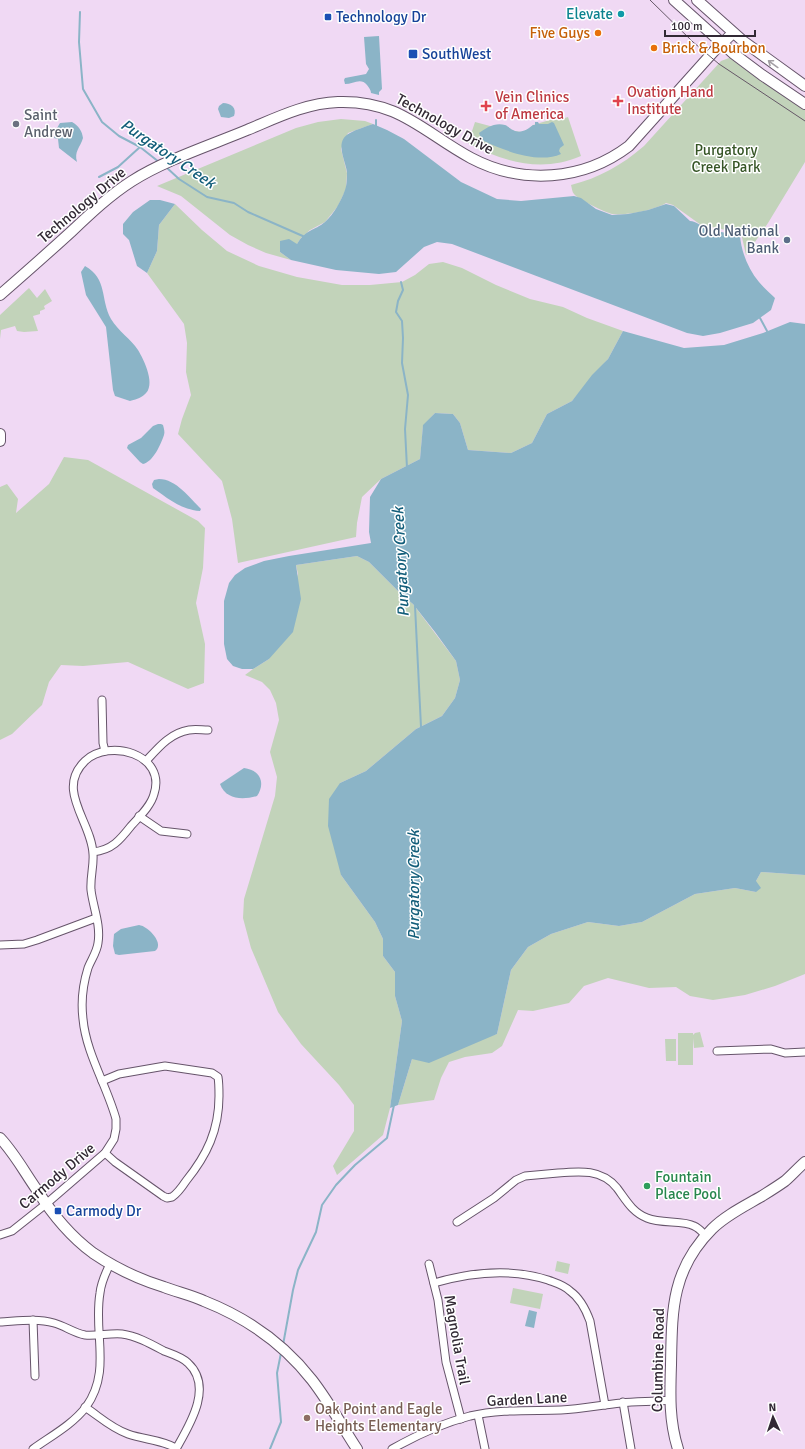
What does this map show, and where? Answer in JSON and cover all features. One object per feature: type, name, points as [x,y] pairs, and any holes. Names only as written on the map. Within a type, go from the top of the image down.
[{"type":"street","points":[[674,0],[722,44],[762,75],[805,104]]},
{"type":"street","points":[[697,0],[733,33],[805,86]]},
{"type":"street","name":"Technology Drive","points":[[0,295],[112,196],[134,180],[155,168],[298,109],[323,103],[347,102],[376,106],[410,119],[464,154],[490,167],[530,176],[554,175],[578,171],[605,161],[629,146],[733,33]]},
{"type":"street","points":[[0,434],[0,441]]},
{"type":"street","points":[[102,700],[103,743],[105,751]]},
{"type":"street","points":[[146,760],[168,739],[178,734],[188,730],[208,730]]},
{"type":"street","points":[[105,751],[130,752],[139,755],[146,760],[152,768],[156,786],[154,795],[139,816],[115,844],[101,851],[93,852],[91,837],[76,808],[73,789],[74,780],[76,772],[87,759],[95,754],[105,751]]},
{"type":"street","points":[[139,816],[161,831],[187,834]]},
{"type":"street","name":"Carmody Drive","points":[[0,1235],[12,1231],[46,1204],[105,1152],[114,1139],[116,1119],[90,1048],[83,1019],[82,1001],[84,985],[98,944],[99,933],[91,878],[93,852]]},
{"type":"street","points":[[0,945],[24,944],[96,918]]},
{"type":"street","points":[[717,1051],[771,1049],[785,1053],[805,1052]]},
{"type":"street","points":[[102,1081],[119,1074],[166,1066],[212,1073],[218,1077],[219,1081],[219,1102],[216,1124],[208,1149],[198,1167],[172,1197],[167,1198],[163,1196],[115,1162],[105,1152]]},
{"type":"street","points":[[0,1138],[22,1166],[46,1204],[61,1224],[75,1238],[110,1264],[146,1281],[204,1300],[239,1317],[267,1334],[312,1380],[324,1396],[357,1449]]},
{"type":"street","name":"Columbine Road","points":[[678,1449],[672,1426],[670,1400],[671,1323],[675,1295],[682,1274],[690,1259],[706,1236],[724,1218],[786,1180],[805,1162]]},
{"type":"street","points":[[457,1222],[494,1198],[516,1180],[525,1176],[588,1172],[608,1180],[616,1187],[628,1204],[644,1216],[652,1220],[662,1222],[690,1224],[695,1226],[706,1236]]},
{"type":"street","points":[[33,1449],[69,1424],[85,1407],[96,1389],[101,1364],[100,1294],[110,1264]]},
{"type":"street","name":"Magnolia Trail","points":[[429,1264],[438,1300],[446,1362],[460,1419]]},
{"type":"street","points":[[434,1282],[480,1273],[505,1273],[538,1277],[562,1285],[571,1291],[586,1310],[590,1321],[605,1405]]},
{"type":"street","points":[[33,1320],[35,1376]]},
{"type":"street","points":[[0,1322],[33,1320],[45,1321],[86,1335],[123,1334],[134,1337],[182,1359],[193,1368],[199,1382],[199,1398],[187,1431],[176,1448],[163,1442],[128,1434],[116,1429],[85,1407]]},
{"type":"street","name":"Garden Lane","points":[[392,1449],[429,1430],[460,1419],[478,1415],[515,1411],[563,1410],[623,1402],[670,1400]]},
{"type":"street","points":[[623,1402],[631,1449]]},
{"type":"street","points":[[478,1415],[482,1428],[485,1449]]},
{"type":"green space","name":"Purgatory Creek Park","points":[[729,58],[734,59],[805,108],[805,162],[768,223],[746,255],[741,233],[701,225],[673,205],[666,203],[640,212],[612,214],[586,202],[574,194],[571,185],[601,175],[619,165],[644,146],[721,61]]},
{"type":"green space","points":[[568,117],[581,156],[566,161],[552,164],[523,163],[509,160],[481,150],[468,143],[475,122],[490,126],[504,125],[514,131],[522,132],[529,129],[533,125],[553,119],[558,120]]},
{"type":"green space","points":[[341,119],[365,121],[373,124],[348,133],[341,149],[347,173],[346,189],[338,206],[325,222],[310,230],[297,244],[280,252],[291,260],[266,253],[248,245],[230,235],[181,196],[157,186],[296,128],[318,122]]},
{"type":"green space","points":[[175,204],[227,251],[259,266],[297,277],[342,285],[370,285],[402,282],[415,275],[429,264],[443,262],[462,268],[496,285],[530,299],[563,307],[587,318],[623,331],[608,359],[572,401],[547,414],[532,443],[511,453],[468,450],[460,423],[453,414],[435,413],[423,426],[420,459],[381,479],[362,497],[356,537],[238,563],[232,519],[222,481],[178,434],[191,395],[186,372],[187,343],[184,324],[147,273],[157,251],[159,225]]},
{"type":"green space","points":[[29,288],[37,298],[45,289],[52,301],[44,306],[45,309],[40,311],[40,314],[33,316],[38,331],[17,331],[15,326],[1,330],[0,339],[0,315]]},
{"type":"green space","points":[[64,457],[88,460],[198,521],[205,528],[203,568],[196,603],[205,644],[204,683],[188,689],[128,662],[83,666],[61,665],[49,682],[42,705],[12,734],[0,740],[0,487],[7,484],[18,499],[16,513],[49,484]]},
{"type":"green space","points":[[357,556],[369,562],[413,604],[456,661],[460,680],[455,698],[442,716],[416,729],[366,771],[340,783],[341,875],[375,922],[383,939],[383,956],[395,972],[395,996],[402,1021],[390,1108],[383,1135],[337,1175],[333,1166],[354,1131],[354,1105],[339,1085],[301,1044],[278,1012],[251,948],[243,918],[244,899],[275,796],[277,777],[270,752],[279,720],[276,703],[270,690],[262,682],[245,675],[269,659],[298,574],[296,565]]},
{"type":"green space","points":[[761,872],[805,875],[805,974],[775,986],[745,995],[713,1000],[690,996],[676,987],[649,988],[608,978],[584,986],[569,1003],[533,1011],[518,1010],[502,1046],[492,1053],[465,1057],[449,1062],[441,1078],[434,1100],[398,1105],[412,1059],[497,1034],[511,970],[528,947],[551,934],[588,922],[619,926],[642,922],[695,894],[735,888],[756,892],[756,881]]},
{"type":"green space","points":[[700,1032],[704,1047],[694,1048],[693,1038],[693,1065],[678,1065],[678,1033],[693,1033],[693,1035]]},
{"type":"green space","points":[[665,1039],[676,1039],[676,1061],[666,1061]]},
{"type":"green space","points":[[557,1261],[570,1264],[568,1274],[555,1271]]},
{"type":"green space","points":[[513,1288],[543,1294],[540,1309],[510,1303]]},
{"type":"water","points":[[379,36],[382,89],[379,92],[379,95],[371,93],[367,85],[362,81],[345,84],[344,80],[345,78],[366,74],[369,69],[366,64],[364,37]]},
{"type":"water","points":[[223,103],[233,106],[235,111],[234,116],[229,118],[221,117],[218,109]]},
{"type":"water","points":[[72,122],[80,129],[83,138],[77,152],[77,162],[59,148],[58,139],[54,138],[60,123]]},
{"type":"water","points":[[535,122],[538,122],[539,124],[554,123],[564,145],[559,151],[561,154],[543,158],[522,155],[502,149],[484,141],[479,133],[488,127],[498,124],[505,125],[512,130],[521,131],[535,125]]},
{"type":"water","points":[[373,124],[404,139],[461,182],[497,199],[521,201],[574,196],[581,198],[596,209],[612,215],[628,214],[648,210],[666,204],[674,206],[690,221],[706,228],[740,235],[748,266],[755,277],[775,298],[771,310],[753,323],[720,333],[703,336],[687,333],[452,244],[437,242],[424,247],[396,272],[379,274],[336,270],[291,260],[280,252],[280,241],[289,239],[297,244],[307,233],[325,222],[331,215],[341,199],[347,183],[347,172],[341,145],[342,141],[345,136],[350,133]]},
{"type":"water","points":[[150,200],[160,200],[175,204],[159,225],[157,251],[147,273],[137,266],[129,240],[123,234],[123,224],[133,212]]},
{"type":"water","points":[[85,266],[92,271],[100,283],[111,319],[141,354],[146,366],[149,379],[148,391],[137,399],[130,401],[115,396],[113,390],[106,327],[86,295],[81,272]]},
{"type":"water","points":[[790,322],[805,324],[805,875],[761,872],[756,881],[761,888],[756,892],[735,888],[695,894],[642,922],[619,926],[588,922],[551,934],[528,947],[511,970],[497,1034],[429,1063],[412,1059],[398,1105],[390,1108],[402,1021],[395,996],[395,972],[383,956],[383,939],[375,922],[341,875],[328,826],[329,799],[340,783],[366,771],[416,729],[442,716],[455,698],[460,680],[456,661],[413,604],[369,562],[357,556],[296,565],[301,599],[293,632],[269,659],[253,669],[242,669],[233,666],[227,659],[224,644],[224,601],[229,583],[235,575],[245,568],[264,561],[371,543],[369,532],[370,497],[381,479],[420,459],[423,425],[435,413],[453,414],[460,423],[468,450],[511,453],[532,443],[547,414],[572,401],[592,375],[608,359],[623,331],[684,348],[724,345],[763,333]]},
{"type":"water","points":[[158,424],[163,425],[163,439],[159,448],[150,460],[143,464],[127,448],[128,445],[141,438],[153,426]]},
{"type":"water","points":[[159,479],[171,482],[177,486],[201,509],[200,511],[181,506],[153,488],[152,484],[154,480]]},
{"type":"water","points":[[244,768],[250,769],[258,774],[261,782],[260,791],[257,796],[236,798],[226,793],[220,784]]},
{"type":"water","points":[[139,925],[147,928],[151,932],[157,940],[158,948],[155,951],[119,955],[115,954],[113,946],[114,934],[121,929]]},
{"type":"water","points":[[529,1310],[537,1312],[534,1328],[525,1326]]},
{"type":"waterway","name":"Purgatory Creek","points":[[80,12],[79,42],[83,89],[102,122],[119,136],[140,147],[159,162]]},
{"type":"waterway","points":[[376,120],[376,127]]},
{"type":"waterway","points":[[99,177],[118,167],[140,147]]},
{"type":"waterway","name":"Purgatory Creek","points":[[166,167],[179,179],[207,197],[234,203],[248,212],[305,237]]},
{"type":"waterway","name":"Purgatory Creek","points":[[401,282],[403,290],[398,301],[396,312],[402,321],[402,363],[408,395],[405,429],[407,468]]},
{"type":"waterway","name":"Purgatory Creek","points":[[760,318],[767,331]]},
{"type":"waterway","name":"Purgatory Creek","points":[[415,606],[421,727]]},
{"type":"waterway","name":"Purgatory Creek","points":[[283,1345],[298,1270],[316,1232],[322,1205],[336,1185],[355,1165],[387,1138],[394,1105]]},
{"type":"waterway","name":"Purgatory Creek","points":[[270,1449],[281,1422],[277,1373],[281,1353]]},
{"type":"tram line","points":[[650,0],[693,42],[719,64],[805,121]]},
{"type":"place","name":"Elevate","points":[[621,14]]},
{"type":"place","name":"Technology Dr","points":[[328,17]]},
{"type":"place","name":"Five Guys","points":[[598,33]]},
{"type":"place","name":"Brick & Bourbon","points":[[654,48]]},
{"type":"place","name":"SouthWest","points":[[413,54]]},
{"type":"place","name":"Ovation Hand Institute","points":[[618,101]]},
{"type":"place","name":"Vein Clinics of America","points":[[486,106]]},
{"type":"place","name":"Saint Andrew","points":[[16,124]]},
{"type":"place","name":"Old National Bank","points":[[787,240]]},
{"type":"place","name":"Fountain Place Pool","points":[[647,1186]]},
{"type":"place","name":"Carmody Dr","points":[[58,1211]]},
{"type":"place","name":"Oak Point and Eagle Heights Elementary","points":[[307,1418]]}]
